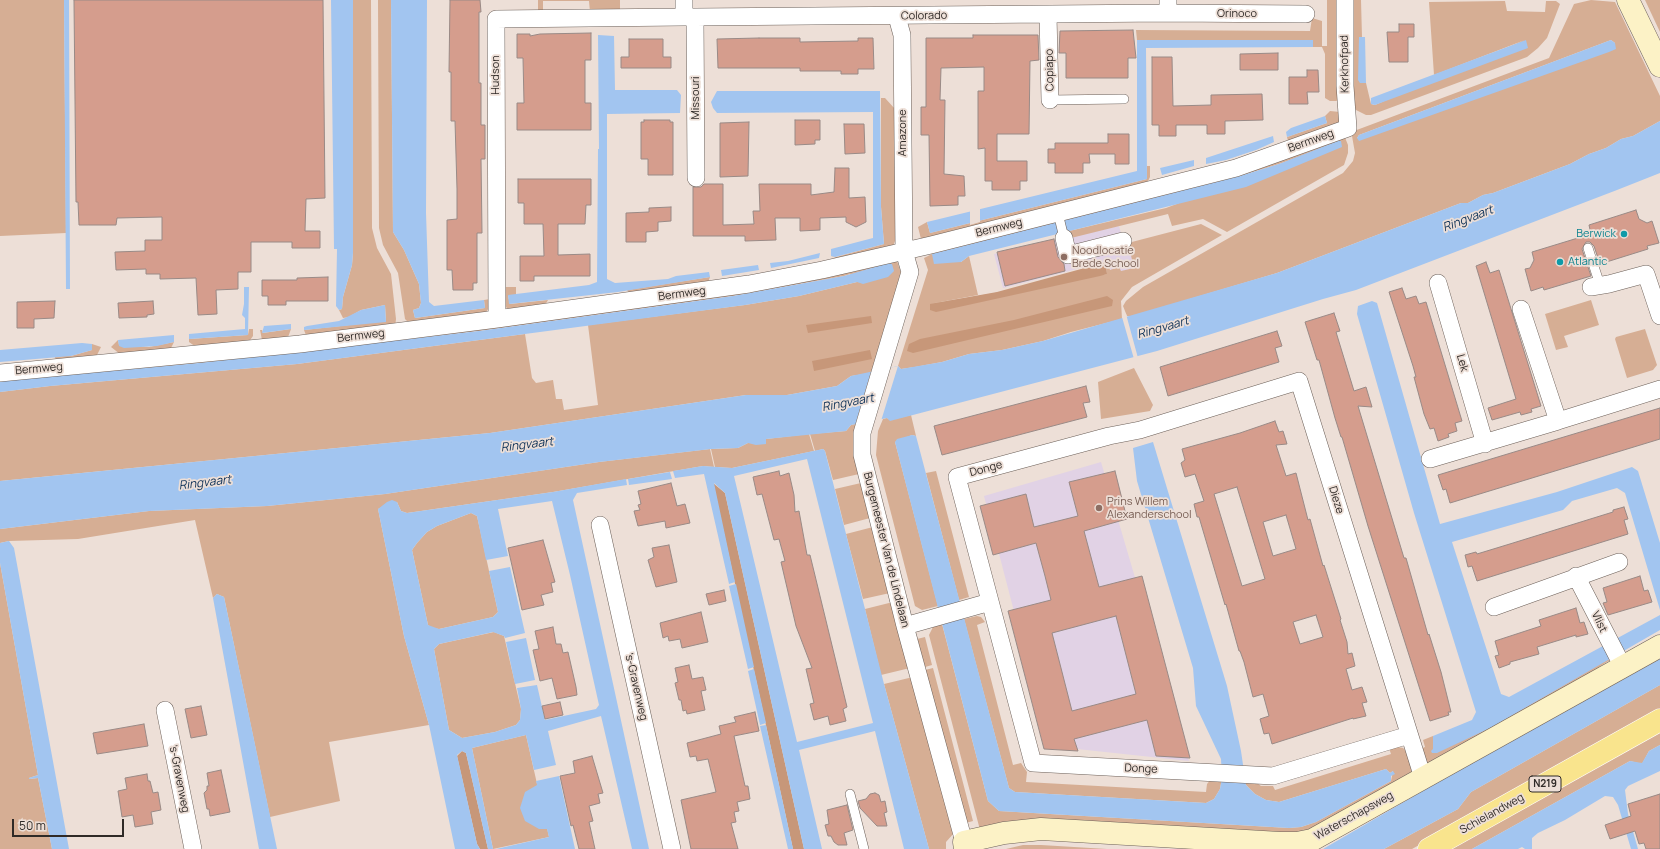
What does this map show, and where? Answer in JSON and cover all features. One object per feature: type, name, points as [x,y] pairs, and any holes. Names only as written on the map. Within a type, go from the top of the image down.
[{"type":"main road","name":"Schielandweg","points":[[1429,849],[1660,720]]},
{"type":"street","points":[[684,0],[690,17]]},
{"type":"street","name":"Kerkhofpad","points":[[1345,0],[1345,86],[1348,128]]},
{"type":"street","points":[[1628,0],[1660,66]]},
{"type":"street","name":"Colorado","points":[[690,17],[803,15],[897,17],[1048,15],[1168,7]]},
{"type":"street","name":"Orinoco","points":[[1168,7],[1306,14]]},
{"type":"street","name":"Copiapo","points":[[1048,15],[1050,100]]},
{"type":"street","name":"Missouri","points":[[690,17],[696,178]]},
{"type":"street","name":"Hudson","points":[[497,319],[496,19],[690,17]]},
{"type":"street","name":"Amazone","points":[[897,17],[902,35],[904,251]]},
{"type":"street","name":"Bermweg","points":[[0,373],[300,344],[497,319],[749,284],[830,268],[904,251],[1236,168],[1348,128]]},
{"type":"street","points":[[1064,238],[1068,255],[1123,241]]},
{"type":"street","name":"Burgemeester Van de Lindelaan","points":[[904,251],[910,272],[862,433],[862,455],[905,626],[965,846]]},
{"type":"street","points":[[1595,286],[1646,274],[1657,295],[1660,316]]},
{"type":"street","name":"Lek","points":[[1438,283],[1485,444]]},
{"type":"street","points":[[1521,308],[1558,421]]},
{"type":"street","name":"Dieze","points":[[1140,430],[1299,381],[1423,778]]},
{"type":"street","points":[[1430,459],[1485,444],[1660,389]]},
{"type":"street","name":"Donge","points":[[1140,430],[1109,436],[958,477],[1033,764],[1273,776],[1409,735]]},
{"type":"street","name":"'s-Gravenweg","points":[[600,525],[672,849]]},
{"type":"street","points":[[1494,607],[1576,576],[1619,562]]},
{"type":"street","name":"Vlist","points":[[1576,576],[1620,661]]},
{"type":"street","points":[[905,626],[990,602]]},
{"type":"street","name":"Waterschapsweg","points":[[965,846],[999,834],[1041,829],[1298,843],[1312,840],[1423,778],[1620,661],[1660,646]]},
{"type":"street","name":"'s-Gravenweg","points":[[166,710],[193,849]]},
{"type":"lane","name":"Copiapo","points":[[1050,100],[1124,99]]},
{"type":"lane","points":[[1058,213],[1064,238]]},
{"type":"lane","points":[[1589,248],[1595,286]]},
{"type":"lane","points":[[850,794],[864,849]]},
{"type":"shaded area","points":[[0,0],[64,0],[66,233],[0,236]]},
{"type":"shaded area","points":[[353,0],[371,0],[372,228],[377,248],[391,274],[396,319],[395,327],[307,338],[304,330],[386,321],[385,305],[361,310],[349,317],[343,318],[339,310],[342,309],[343,297],[352,265],[353,253]]},
{"type":"shaded area","points":[[378,0],[391,0],[393,232],[404,250],[419,284],[421,303],[419,308],[413,310],[415,318],[485,308],[484,300],[490,299],[489,307],[484,317],[409,323],[405,319],[398,273],[383,245],[379,228]]},
{"type":"shaded area","points":[[538,0],[620,0],[620,11],[590,12],[589,1],[543,1],[543,10],[538,11]]},
{"type":"shaded area","points":[[1327,0],[1341,0],[1340,100],[1336,101],[1330,101],[1325,98],[1325,54],[1322,47],[1313,47],[1313,40],[1137,40],[1136,30],[1310,31],[1312,18],[1322,21],[1322,46],[1327,46]]},
{"type":"shaded area","points":[[1351,0],[1361,0],[1362,37],[1359,37],[1360,83],[1366,83],[1371,104],[1375,105],[1525,40],[1434,75],[1429,2],[1505,1],[1507,11],[1545,12],[1546,1],[1556,1],[1560,4],[1547,38],[1527,57],[1371,115],[1366,115],[1356,110],[1352,103]]},
{"type":"shaded area","points":[[1591,0],[1615,2],[1660,96],[1660,121],[1633,136],[1621,139],[1606,148],[1589,154],[1570,164],[1493,193],[1483,195],[1468,203],[1461,203],[1277,273],[1133,316],[1127,316],[1123,306],[1126,301],[1143,287],[1343,173],[1353,161],[1355,153],[1352,136],[1354,131],[1549,58],[1574,4]],"holes":[[[1611,40],[1615,43],[1357,138],[1359,135]]]},
{"type":"shaded area","points":[[1645,0],[1660,0],[1660,32]]},
{"type":"shaded area","points":[[881,98],[885,98],[895,109],[895,241],[893,246],[838,259],[831,256],[836,257],[884,244],[881,207]]},
{"type":"shaded area","points":[[1330,111],[1340,112],[1340,123],[1288,141],[1287,137],[1327,123],[1325,116]]},
{"type":"shaded area","points":[[1344,135],[1348,145],[1348,153],[1344,165],[1227,232],[1203,219],[1172,226],[1168,214],[1067,239],[1065,232],[1166,208],[1341,142],[1240,176],[1062,222],[1061,217]]},
{"type":"shaded area","points":[[1147,166],[1150,166],[1150,177],[1144,189],[921,239],[918,227],[927,222],[930,233],[1147,179]]},
{"type":"shaded area","points":[[1057,218],[1058,223],[932,254],[931,249]]},
{"type":"shaded area","points":[[1201,224],[1222,235],[1132,287],[1121,301],[1122,319],[1043,341],[1002,350],[969,354],[942,362],[901,369],[898,366],[928,270],[924,258],[932,254],[961,262],[969,256],[978,295],[930,304],[1107,274],[1106,265],[1103,263],[1107,262],[1110,270],[1119,267],[1121,271],[1134,268],[1128,243]]},
{"type":"shaded area","name":"Noodlocatie Brede School","points":[[1119,226],[1123,241],[1128,243],[1135,268],[1112,274],[1108,261],[1003,288],[994,254]]},
{"type":"shaded area","points":[[897,261],[901,273],[900,281],[871,373],[851,376],[837,386],[787,395],[746,395],[490,433],[0,481],[0,392],[50,386],[297,364],[525,334],[532,378],[536,383],[553,380],[556,399],[562,399],[564,410],[598,405],[588,325],[745,305],[799,296],[857,282],[850,274],[733,296],[479,331],[199,363],[0,381]]},
{"type":"shaded area","points":[[1103,263],[1106,265],[1107,274],[1100,276],[936,312],[930,310],[930,304],[997,292]]},
{"type":"shaded area","points":[[710,277],[707,285],[632,296],[627,290]]},
{"type":"shaded area","points":[[502,287],[516,287],[516,295],[508,296],[510,304],[548,300],[544,307],[511,312],[504,305]]},
{"type":"shaded area","points":[[1107,296],[1113,300],[1112,306],[913,353],[907,351],[909,344],[920,339],[1014,320]]},
{"type":"shaded area","points":[[1591,300],[1599,325],[1564,336],[1568,347],[1556,350],[1545,314]]},
{"type":"shaded area","points":[[871,316],[872,323],[808,333],[806,325]]},
{"type":"shaded area","points":[[249,329],[253,329],[253,336],[248,343],[196,347],[189,342],[189,339],[248,335]]},
{"type":"shaded area","points":[[291,329],[287,340],[262,340],[260,330],[262,330],[263,333]]},
{"type":"shaded area","points":[[1645,329],[1657,365],[1653,370],[1627,378],[1615,339],[1616,337]]},
{"type":"shaded area","points":[[118,340],[119,345],[149,347],[174,342],[170,350],[120,354],[111,347]]},
{"type":"shaded area","points":[[92,344],[101,347],[97,355],[58,363],[54,356],[71,356],[92,350]]},
{"type":"shaded area","points":[[870,350],[872,359],[814,371],[812,361]]},
{"type":"shaded area","points":[[1134,368],[1153,405],[1150,411],[1101,419],[1098,382]]},
{"type":"shaded area","points":[[911,415],[916,436],[912,435],[895,442],[938,606],[922,610],[915,606],[876,455],[878,431],[883,419],[887,418],[890,420]]},
{"type":"shaded area","points":[[859,423],[859,474],[833,480],[825,451],[823,449],[815,451],[810,434],[846,431],[851,425]]},
{"type":"shaded area","points":[[809,434],[814,451],[732,468],[715,467],[711,449],[738,448],[748,443],[766,439]]},
{"type":"shaded area","points":[[710,449],[714,467],[703,466],[553,492],[407,513],[401,511],[397,502],[378,509],[404,636],[429,725],[329,742],[340,801],[270,817],[224,597],[217,594],[213,598],[195,520],[78,539],[9,541],[0,543],[0,529],[149,511],[267,506],[385,494],[599,462]]},
{"type":"shaded area","points":[[1101,462],[1189,761],[1049,746],[984,496]]},
{"type":"shaded area","points":[[936,471],[969,597],[959,600],[926,473]]},
{"type":"shaded area","points":[[713,483],[725,493],[804,849],[793,849]]},
{"type":"shaded area","points":[[861,483],[870,518],[844,525],[835,489]]},
{"type":"shaded area","points":[[471,513],[477,516],[498,612],[493,617],[439,629],[432,628],[428,625],[412,550],[427,532],[437,526]]},
{"type":"shaded area","points":[[873,527],[890,593],[863,599],[846,534]]},
{"type":"shaded area","points":[[0,563],[38,775],[29,779],[38,778],[52,849],[0,849]]},
{"type":"shaded area","points":[[893,603],[910,668],[881,675],[865,609]]},
{"type":"shaded area","points":[[977,616],[981,617],[985,622],[977,625],[1013,765],[1021,763],[1027,772],[1026,782],[1206,792],[1207,784],[1212,778],[1222,778],[1220,789],[1214,799],[1206,803],[1015,792],[1009,788],[964,619]]},
{"type":"shaded area","points":[[942,624],[988,801],[999,811],[1289,828],[1301,827],[1316,822],[1391,781],[1393,771],[1390,773],[1386,769],[1279,802],[1266,800],[1255,794],[1246,785],[1245,779],[1261,786],[1273,786],[1275,790],[1391,754],[1389,748],[1398,747],[1403,748],[1407,752],[1412,768],[1411,774],[1306,834],[980,830],[929,635],[933,627]]},
{"type":"shaded area","points":[[494,632],[504,636],[521,709],[520,720],[516,725],[495,732],[462,738],[449,730],[434,649],[439,644]]},
{"type":"shaded area","points":[[925,637],[932,665],[925,667],[917,639]]},
{"type":"shaded area","points":[[1611,658],[1599,667],[1601,671],[1429,764],[1426,762],[1420,749],[1425,747],[1423,740],[1433,736],[1433,749]]},
{"type":"shaded area","points":[[933,668],[973,821],[966,823],[925,670]]},
{"type":"shaded area","points":[[913,677],[954,833],[946,842],[946,849],[929,849],[884,684]]},
{"type":"shaded area","points":[[1660,685],[1660,710],[1412,849],[1384,849],[1458,809],[1471,792]]},
{"type":"shaded area","points":[[1660,729],[1660,745],[1649,751],[1642,764],[1630,761],[1472,849],[1447,849]]},
{"type":"shaded area","points":[[526,735],[549,837],[493,849],[472,748]]},
{"type":"shaded area","points":[[462,751],[466,753],[488,849],[480,849],[477,844],[457,756]]},
{"type":"shaded area","points":[[1023,845],[1041,845],[1107,849],[1006,849]]},
{"type":"water","points":[[64,0],[69,0],[70,289],[66,289]]},
{"type":"water","points":[[331,0],[353,0],[353,253],[352,265],[343,297],[342,309],[339,310],[336,306],[337,249],[334,249]]},
{"type":"water","points":[[391,0],[427,0],[426,213],[429,302],[434,306],[484,300],[485,308],[415,318],[413,310],[419,308],[421,303],[419,284],[404,250],[393,232]]},
{"type":"water","points":[[598,35],[614,36],[615,90],[677,90],[681,95],[680,113],[607,114],[607,279],[615,283],[668,279],[676,276],[709,272],[710,277],[618,292],[509,304],[508,295],[589,285],[597,282],[599,149]]},
{"type":"water","points":[[1359,37],[1365,37],[1366,83],[1360,83],[1358,80]]},
{"type":"water","points":[[1137,40],[1313,40],[1313,47],[1146,48],[1147,179],[930,233],[927,222],[1137,171]]},
{"type":"water","points":[[1526,40],[1528,48],[1375,105],[1371,104],[1371,98]]},
{"type":"water","points":[[1611,40],[1615,43],[1616,49],[1609,52],[1359,141],[1357,138],[1359,135]]},
{"type":"water","points":[[717,91],[880,91],[881,207],[884,244],[835,257],[831,256],[831,249],[873,238],[873,112],[717,113],[711,102]]},
{"type":"water","points":[[1325,116],[1327,123],[1287,137],[1286,132],[1291,128]]},
{"type":"water","name":"Ringvaart","points":[[1660,121],[1660,173],[1617,190],[1356,290],[1157,351],[890,421],[887,418],[851,425],[846,431],[766,439],[766,444],[756,445],[748,443],[738,448],[711,449],[599,462],[385,494],[267,506],[149,511],[0,529],[0,481],[490,433],[746,395],[787,395],[837,386],[851,376],[898,366],[901,369],[942,362],[969,354],[1002,350],[1043,341],[1277,273],[1461,203],[1468,203],[1483,195],[1493,193],[1570,164],[1589,154],[1606,148],[1621,139],[1633,136]]},
{"type":"water","points":[[1273,136],[1274,142],[1256,150],[1226,160],[1206,164],[1206,158]]},
{"type":"water","points":[[1341,141],[1342,147],[1246,187],[969,256],[961,262],[934,264],[932,254],[1240,176],[1279,164]]},
{"type":"water","points":[[1194,160],[1194,166],[1162,175],[1160,168]]},
{"type":"water","points":[[820,253],[819,258],[771,268],[770,263],[788,261]]},
{"type":"water","points":[[889,263],[892,264],[894,271],[888,277],[863,284],[857,282],[799,296],[745,305],[297,364],[50,386],[0,392],[0,381],[199,363],[479,331],[733,296],[844,276]]},
{"type":"water","points":[[758,265],[759,270],[722,276],[721,270]]},
{"type":"water","points":[[244,287],[249,287],[248,335],[189,339],[189,334],[245,329],[245,318],[242,315],[244,304]]},
{"type":"water","points":[[1372,301],[1377,303],[1440,524],[1557,492],[1632,467],[1638,471],[1660,543],[1660,610],[1625,493],[1617,488],[1572,501],[1563,510],[1452,542],[1501,694],[1509,697],[1660,615],[1660,630],[1490,728],[1437,753],[1432,753],[1431,751],[1433,749],[1433,736],[1472,720],[1476,712],[1414,513],[1357,314],[1358,306]]},
{"type":"water","points":[[385,305],[386,322],[304,330],[304,327],[307,326],[339,321],[361,310]]},
{"type":"water","points":[[291,324],[291,329],[262,333],[264,326]]},
{"type":"water","points":[[174,335],[174,342],[157,346],[124,348],[119,346],[118,340]]},
{"type":"water","points":[[82,343],[92,344],[92,350],[71,356],[0,362],[0,350]]},
{"type":"water","points":[[912,435],[916,436],[1009,788],[1015,792],[1206,803],[1214,799],[1220,789],[1222,778],[1221,759],[1196,706],[1193,668],[1137,481],[1133,448],[1153,442],[1227,686],[1241,751],[1246,785],[1255,794],[1266,800],[1279,802],[1386,769],[1390,773],[1393,771],[1395,774],[1391,776],[1391,781],[1316,822],[1301,827],[1289,828],[999,811],[988,801],[895,442],[897,439]]},
{"type":"water","points":[[823,449],[825,451],[884,684],[929,849],[904,849],[875,731],[799,750],[822,849],[804,849],[725,493],[714,483],[735,582],[729,584],[704,474],[675,478],[673,471],[703,466],[732,468]],"holes":[[[807,459],[873,723],[797,742],[734,476]]]},
{"type":"water","points":[[670,472],[672,479],[629,485],[628,479]]},
{"type":"water","points":[[626,479],[627,485],[577,493],[573,500],[649,849],[632,849],[601,716],[548,731],[556,765],[534,770],[526,735],[472,748],[493,849],[488,849],[466,753],[462,751],[457,755],[477,844],[480,849],[455,849],[429,725],[404,636],[378,509],[392,500],[397,502],[401,511],[407,513],[553,492]],"holes":[[[552,501],[599,705],[596,709],[545,720],[537,685],[517,688],[521,709],[520,720],[516,725],[495,732],[462,738],[449,730],[434,649],[439,644],[493,632],[504,636],[505,638],[525,633],[510,567],[489,571],[498,612],[493,617],[439,629],[428,625],[412,550],[417,543],[427,532],[437,526],[471,513],[477,516],[486,560],[508,556],[498,509]]]},
{"type":"water","points":[[9,541],[14,548],[69,849],[52,849],[38,778],[29,779],[38,775],[0,563],[0,543]]},
{"type":"water","points":[[736,584],[754,667],[748,669],[729,586]]},
{"type":"water","points":[[217,594],[224,597],[277,849],[259,849],[213,598]]},
{"type":"water","points":[[526,638],[535,680],[515,684],[506,642]]},
{"type":"water","points":[[1660,659],[1660,685],[1471,792],[1458,809],[1384,849],[1323,849],[1428,788]]},
{"type":"water","points":[[754,669],[766,723],[760,725],[748,671]]},
{"type":"water","points":[[766,725],[793,849],[788,849],[760,726]]},
{"type":"water","points":[[1660,745],[1660,771],[1628,786],[1625,790],[1628,814],[1638,849],[1631,849],[1618,805],[1613,797],[1605,796],[1565,820],[1538,833],[1532,838],[1532,849],[1525,849],[1522,847],[1518,849],[1472,849],[1630,761],[1642,763],[1649,751]]},
{"type":"water","points":[[559,776],[575,849],[496,849],[549,837],[547,829],[539,829],[525,821],[520,808],[525,792],[537,785],[536,781]]},
{"type":"pier","points":[[980,207],[980,222],[970,225],[970,210]]},
{"type":"pier","points":[[1126,314],[1138,358],[1134,359],[1122,317]]},
{"type":"pier","points":[[898,366],[881,421],[855,426],[871,372]]},
{"type":"building","points":[[74,0],[323,0],[325,198],[306,199],[305,231],[320,231],[320,248],[292,248],[292,242],[251,242],[251,272],[238,272],[238,289],[216,290],[217,314],[198,315],[196,278],[160,279],[160,274],[146,274],[146,269],[116,270],[115,252],[145,251],[145,240],[162,240],[162,217],[117,218],[116,225],[79,225],[78,202],[76,202]]},
{"type":"building","points":[[450,0],[480,0],[481,12],[479,12],[479,83],[481,83],[481,125],[485,125],[485,159],[481,159],[482,233],[477,233],[477,283],[473,283],[473,290],[453,290],[452,270],[447,270],[447,220],[457,219],[455,121],[451,121],[451,72],[449,72]]},
{"type":"building","points":[[1399,24],[1414,24],[1414,37],[1408,37],[1408,62],[1389,62],[1387,32],[1399,32]]},
{"type":"building","points":[[1133,30],[1136,58],[1128,58],[1128,78],[1066,78],[1066,53],[1059,53],[1060,31]]},
{"type":"building","points":[[591,33],[591,60],[585,60],[585,103],[591,103],[591,130],[517,130],[517,103],[524,103],[523,58],[517,58],[517,34],[530,34],[530,36],[540,34]]},
{"type":"building","points":[[973,35],[1038,35],[1039,60],[1030,61],[1029,134],[997,134],[997,161],[1027,161],[1027,181],[1020,181],[1020,190],[992,190],[992,181],[985,181],[985,148],[978,149],[978,91],[984,91],[984,67],[941,68],[940,100],[945,100],[944,174],[964,176],[965,196],[958,196],[958,205],[930,206],[929,135],[921,135],[921,107],[926,107],[926,38],[973,38]]},
{"type":"building","points":[[800,38],[800,42],[858,41],[858,38],[873,38],[874,69],[858,69],[858,74],[841,74],[841,71],[800,71],[800,68],[718,68],[717,39]]},
{"type":"building","points":[[629,39],[663,39],[663,57],[671,57],[671,68],[621,68],[621,57],[629,57]]},
{"type":"building","points":[[1278,53],[1278,70],[1240,70],[1240,54]]},
{"type":"building","points":[[1152,57],[1172,57],[1173,106],[1211,105],[1211,95],[1262,94],[1263,120],[1225,121],[1225,134],[1207,134],[1207,125],[1176,125],[1176,136],[1159,136],[1159,125],[1152,125]]},
{"type":"building","points":[[1307,70],[1318,70],[1319,92],[1307,92],[1308,104],[1289,104],[1289,77],[1307,77]]},
{"type":"building","points":[[644,120],[670,120],[670,122],[673,122],[673,175],[648,175],[648,159],[641,159],[641,122],[644,122]]},
{"type":"building","points":[[795,120],[820,120],[820,140],[815,140],[815,144],[795,145]]},
{"type":"building","points":[[749,122],[748,176],[720,177],[720,123]]},
{"type":"building","points":[[844,124],[864,124],[865,153],[845,154]]},
{"type":"building","points":[[1108,134],[1129,134],[1129,164],[1115,164],[1115,154],[1089,154],[1090,163],[1083,163],[1083,173],[1055,173],[1055,163],[1048,163],[1048,149],[1055,149],[1055,143],[1108,143]]},
{"type":"building","points":[[835,168],[849,168],[849,198],[865,197],[866,222],[856,227],[846,222],[846,217],[820,218],[820,230],[800,231],[800,218],[775,218],[776,240],[745,241],[745,236],[693,236],[693,187],[701,187],[704,184],[723,184],[723,225],[754,224],[753,211],[760,211],[759,184],[811,184],[811,195],[834,192]]},
{"type":"building","points":[[518,179],[591,179],[591,205],[586,205],[585,224],[558,224],[558,255],[590,254],[590,276],[534,276],[534,281],[520,281],[520,256],[544,256],[543,224],[524,224],[524,203],[518,203]]},
{"type":"building","points":[[671,207],[671,221],[658,222],[658,231],[646,232],[646,242],[626,242],[626,213],[649,212],[649,208]]},
{"type":"building","points":[[1636,210],[1639,219],[1647,223],[1652,221],[1659,243],[1647,246],[1648,249],[1600,264],[1594,246],[1590,242],[1586,242],[1582,249],[1591,276],[1544,290],[1543,287],[1531,291],[1525,269],[1530,268],[1534,260],[1532,252],[1591,234],[1589,225]]},
{"type":"building","points":[[1054,239],[1058,257],[1064,264],[1065,271],[1005,286],[997,252]]},
{"type":"building","points":[[1486,262],[1490,273],[1499,270],[1541,406],[1531,409],[1532,412],[1521,415],[1520,412],[1492,420],[1488,408],[1516,399],[1476,266]]},
{"type":"building","points":[[328,277],[328,301],[286,301],[286,305],[268,305],[268,296],[262,296],[262,280],[297,280],[297,278]]},
{"type":"building","points":[[1402,288],[1406,299],[1416,296],[1419,304],[1426,302],[1462,421],[1455,423],[1457,431],[1448,434],[1449,437],[1438,441],[1434,428],[1430,429],[1424,414],[1414,377],[1416,377],[1413,366],[1389,292]]},
{"type":"building","points":[[55,301],[54,318],[34,319],[34,328],[17,328],[17,302]]},
{"type":"building","points":[[153,301],[154,314],[147,315],[147,317],[119,318],[118,303]]},
{"type":"building","points":[[1334,313],[1340,331],[1336,332],[1354,391],[1366,387],[1372,407],[1358,406],[1404,558],[1406,558],[1428,635],[1429,634],[1441,672],[1451,712],[1448,712],[1449,715],[1430,721],[1368,526],[1319,360],[1317,360],[1305,322]]},
{"type":"building","points":[[1277,331],[1282,346],[1275,348],[1279,362],[1168,396],[1160,367]]},
{"type":"building","points":[[1086,386],[1090,402],[1083,403],[1087,417],[942,455],[934,426]]},
{"type":"building","points":[[1660,408],[1660,439],[1450,503],[1446,489],[1443,490],[1438,475]]},
{"type":"building","points":[[1275,421],[1279,432],[1283,431],[1287,444],[1276,445],[1286,476],[1296,473],[1308,520],[1310,519],[1323,566],[1324,565],[1341,619],[1340,620],[1347,642],[1348,654],[1352,653],[1355,666],[1346,669],[1352,690],[1362,687],[1367,702],[1362,703],[1366,716],[1353,718],[1272,744],[1269,733],[1264,734],[1260,719],[1269,716],[1263,694],[1253,697],[1244,662],[1239,651],[1199,517],[1197,517],[1194,504],[1204,501],[1195,474],[1185,477],[1181,463],[1185,460],[1182,449],[1240,433]],"holes":[[[1237,487],[1265,579],[1242,586],[1214,494]],[[1286,515],[1296,549],[1273,556],[1263,522]],[[1316,615],[1323,637],[1300,644],[1293,622]]]},
{"type":"building","points":[[779,471],[780,476],[789,473],[794,495],[795,512],[799,511],[807,555],[810,555],[847,707],[843,709],[846,721],[830,725],[828,716],[814,720],[810,704],[814,703],[806,669],[812,668],[796,626],[781,562],[785,561],[779,539],[774,540],[762,494],[757,495],[753,477]]},
{"type":"building","points":[[1115,471],[1127,519],[1084,531],[1099,587],[1142,576],[1190,758],[1156,756],[1147,720],[1074,739],[1078,751],[1044,749],[1008,611],[1051,600],[1045,576],[1036,543],[993,555],[980,506],[1026,494],[1034,527],[1078,516],[1069,482]],"holes":[[[1116,616],[1136,694],[1072,711],[1052,633]]]},
{"type":"building","points":[[671,483],[677,506],[685,504],[690,523],[666,528],[665,521],[638,526],[634,511],[640,510],[638,505],[641,504],[638,491]]},
{"type":"building","points":[[1624,507],[1628,519],[1624,520],[1628,534],[1477,581],[1472,566],[1468,567],[1465,555],[1476,552],[1477,554],[1613,512],[1613,510]]},
{"type":"building","points":[[543,540],[555,582],[551,583],[553,592],[541,595],[544,605],[522,610],[508,548]]},
{"type":"building","points":[[669,545],[677,582],[656,587],[648,560],[654,557],[652,548]]},
{"type":"building","points":[[1640,576],[1644,591],[1648,590],[1652,602],[1608,615],[1603,603],[1607,602],[1603,588]]},
{"type":"building","points":[[724,590],[726,601],[709,605],[706,594]]},
{"type":"building","points":[[1576,608],[1580,623],[1584,622],[1588,634],[1576,637],[1576,635],[1537,647],[1539,654],[1510,662],[1510,664],[1499,668],[1495,656],[1499,655],[1495,641],[1541,626],[1539,620]]},
{"type":"building","points":[[701,612],[708,642],[682,648],[680,639],[669,641],[668,636],[663,638],[660,623]]},
{"type":"building","points":[[553,627],[556,644],[561,644],[563,653],[568,652],[577,695],[557,699],[552,678],[540,681],[533,650],[539,649],[535,631]]},
{"type":"building","points":[[689,665],[692,679],[703,677],[706,690],[701,691],[705,710],[687,714],[686,710],[683,711],[681,700],[679,700],[675,683],[678,682],[675,668]]},
{"type":"building","points":[[560,702],[563,715],[545,719],[542,706]]},
{"type":"building","points":[[201,706],[207,735],[191,738],[185,709]]},
{"type":"building","points":[[755,712],[759,731],[734,736],[745,786],[748,786],[750,799],[737,802],[739,811],[734,812],[736,822],[731,823],[738,849],[691,849],[681,800],[716,792],[708,759],[697,761],[696,756],[690,757],[687,743],[721,734],[719,726],[736,722],[734,717]]},
{"type":"building","points":[[144,724],[148,746],[97,754],[93,733]]},
{"type":"building","points":[[592,756],[603,793],[598,794],[600,803],[589,806],[593,821],[589,822],[595,849],[579,849],[573,825],[571,826],[560,776],[575,773],[573,761]]},
{"type":"building","points":[[221,770],[230,812],[210,816],[204,793],[207,790],[207,786],[209,786],[207,773]]},
{"type":"building","points":[[147,774],[153,793],[158,792],[161,810],[151,812],[153,824],[135,827],[133,815],[122,817],[118,791],[127,789],[125,778]]},
{"type":"building","points":[[875,793],[879,795],[881,802],[885,801],[887,812],[884,813],[887,826],[877,826],[860,808],[858,801],[866,799],[870,794]]},
{"type":"building","points":[[1660,794],[1660,849],[1646,849],[1644,843],[1639,844],[1635,831],[1610,839],[1605,825],[1631,816],[1628,804]]},
{"type":"building","points":[[847,805],[853,830],[844,833],[847,845],[838,845],[834,842],[831,836],[828,836],[825,825],[829,824],[827,810]]},
{"type":"place","name":"Berwick","points":[[1624,234]]},
{"type":"place","name":"Noodlocatie Brede School","points":[[1064,257]]},
{"type":"place","name":"Atlantic","points":[[1560,262]]},
{"type":"place","name":"Prins Willem Alexanderschool","points":[[1099,508]]}]
